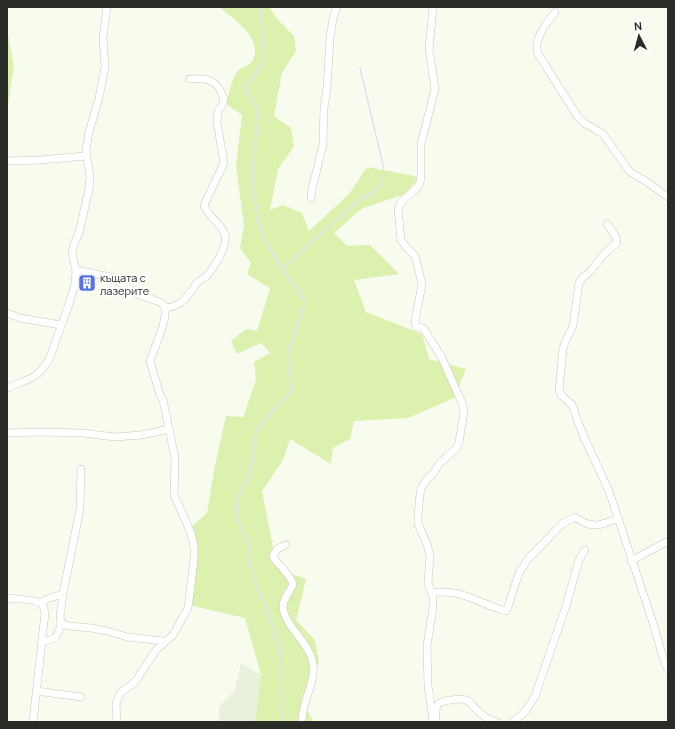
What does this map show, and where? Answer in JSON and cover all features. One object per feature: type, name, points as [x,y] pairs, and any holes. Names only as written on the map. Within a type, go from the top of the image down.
[{"type":"street","points":[[7,388],[30,379],[42,370],[50,357],[73,292],[76,270],[72,253],[79,233],[89,189],[90,177],[86,156],[89,132],[99,98],[105,67],[103,38],[107,7]]},
{"type":"street","points":[[311,198],[323,146],[324,108],[327,88],[330,38],[336,7]]},
{"type":"street","points":[[433,7],[429,49],[435,89],[421,144],[420,179],[416,189],[400,203],[398,210],[401,240],[406,248],[415,256],[422,284],[415,321],[416,327],[423,328],[441,356],[462,403],[464,412],[459,442],[456,449],[441,462],[428,478],[421,488],[420,495],[418,524],[427,544],[430,556],[428,583],[433,597],[427,646],[428,685],[433,722]]},
{"type":"street","points":[[555,12],[537,40],[536,47],[538,54],[578,117],[584,123],[603,134],[630,172],[648,182],[668,197]]},
{"type":"street","points":[[166,308],[176,306],[182,302],[199,281],[204,278],[221,254],[225,238],[220,227],[210,216],[204,205],[224,163],[217,122],[218,110],[221,108],[224,99],[220,87],[215,82],[190,79]]},
{"type":"street","points":[[7,161],[86,156]]},
{"type":"street","points":[[607,224],[616,237],[617,242],[603,255],[579,283],[572,326],[563,349],[559,390],[561,395],[572,405],[576,413],[583,435],[609,491],[668,670]]},
{"type":"street","points":[[76,270],[111,277],[137,294],[162,303],[166,308],[162,329],[150,360],[160,395],[163,400],[175,458],[174,495],[191,533],[194,547],[188,608],[173,634],[156,650],[133,684],[121,692],[116,703],[117,722]]},
{"type":"street","points":[[7,313],[20,318],[61,326]]},
{"type":"street","points":[[7,433],[39,432],[114,437],[141,435],[169,429]]},
{"type":"street","points":[[42,641],[52,640],[55,638],[61,624],[60,616],[63,594],[80,509],[81,470]]},
{"type":"street","points":[[431,593],[445,592],[462,594],[506,611],[519,573],[528,559],[563,523],[575,517],[581,521],[596,526],[618,518]]},
{"type":"street","points":[[631,561],[668,541]]},
{"type":"street","points":[[286,545],[278,548],[273,557],[290,576],[293,584],[283,605],[291,625],[304,642],[312,659],[313,670],[301,714],[302,722]]},
{"type":"street","points":[[512,722],[521,717],[535,696],[566,606],[579,560],[585,550]]},
{"type":"street","points":[[41,603],[47,599],[63,594]]},
{"type":"street","points":[[7,598],[36,601],[41,603],[44,608],[45,613],[33,722]]},
{"type":"street","points":[[61,624],[107,631],[127,637],[164,641]]},
{"type":"street","points":[[36,691],[81,697]]},
{"type":"street","points":[[436,722],[436,708],[438,704],[457,699],[466,700],[478,711],[491,720],[497,722]]},
{"type":"shaded area","points":[[241,663],[261,675],[255,722],[219,722],[219,707],[235,690]]},
{"type":"green space","points":[[219,7],[269,7],[279,21],[294,36],[296,51],[282,73],[274,116],[291,128],[294,146],[278,169],[270,210],[283,205],[302,213],[309,231],[349,194],[367,167],[419,177],[405,194],[361,209],[334,233],[347,246],[370,245],[399,274],[354,280],[366,312],[422,334],[429,359],[466,369],[454,398],[408,418],[354,421],[350,439],[333,448],[331,464],[290,439],[283,460],[262,491],[277,568],[306,579],[296,620],[315,640],[319,662],[306,698],[308,712],[314,722],[255,722],[261,675],[245,618],[189,605],[193,564],[188,530],[207,513],[215,465],[226,416],[243,417],[256,380],[254,362],[270,353],[261,343],[237,354],[231,341],[246,329],[257,331],[270,288],[247,274],[251,263],[240,248],[244,225],[236,166],[242,115],[226,104],[237,72],[249,65],[252,61],[255,53],[254,45],[246,30]]},
{"type":"green space","points":[[7,29],[14,66],[7,112]]},
{"type":"waterway","points":[[260,7],[264,61],[245,88],[259,111],[252,167],[253,189],[260,227],[268,245],[282,269],[302,294],[304,302],[289,356],[292,384],[289,394],[256,432],[250,475],[236,500],[237,517],[247,542],[252,574],[268,613],[281,654],[282,722]]},
{"type":"waterway","points":[[282,269],[358,201],[376,190],[381,185],[384,173],[383,164],[360,68]]},
{"type":"place","name":"къщата с лазерите","points":[[87,283]]}]
